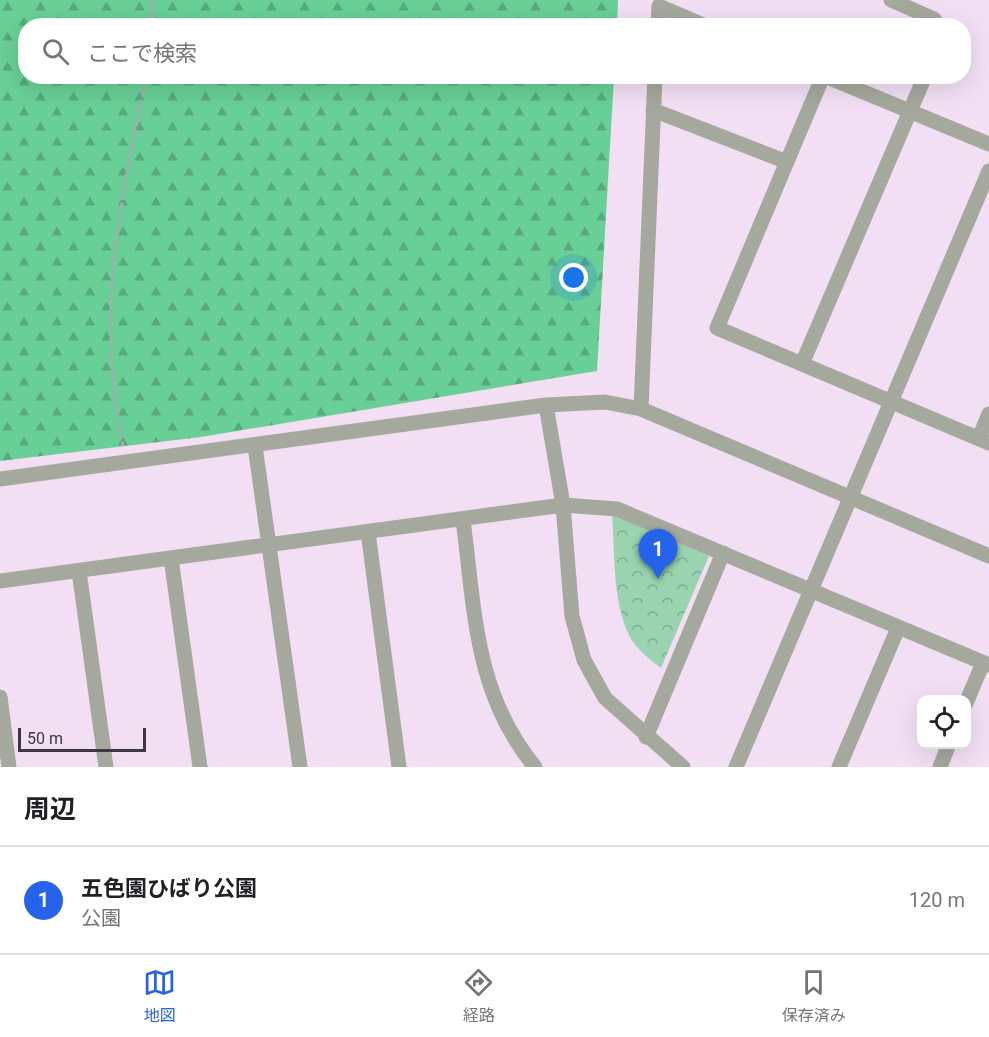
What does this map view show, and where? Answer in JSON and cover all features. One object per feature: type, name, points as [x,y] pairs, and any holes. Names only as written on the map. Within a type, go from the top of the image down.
[{"type":"street","points":[[891,0],[932,18]]},
{"type":"street","points":[[658,18],[659,3],[689,18]]},
{"type":"street","points":[[641,410],[655,84]]},
{"type":"street","points":[[821,84],[717,328],[984,440],[989,414]]},
{"type":"street","points":[[844,84],[989,144]]},
{"type":"street","points":[[802,364],[921,84]]},
{"type":"street","points":[[653,110],[787,162]]},
{"type":"street","points":[[736,767],[989,171]]},
{"type":"street","points":[[0,478],[255,446],[546,405],[605,402],[641,410],[989,556]]},
{"type":"street","points":[[546,405],[562,505],[572,616],[584,660],[605,698],[684,767]]},
{"type":"street","points":[[255,446],[300,767]]},
{"type":"street","points":[[0,581],[562,505],[616,509],[986,664],[970,695]]},
{"type":"street","points":[[463,520],[480,652],[488,684],[506,727],[535,767]]},
{"type":"street","points":[[368,532],[399,767]]},
{"type":"street","points":[[646,736],[723,553]]},
{"type":"street","points":[[171,558],[200,767]]},
{"type":"street","points":[[79,571],[106,767]]},
{"type":"street","points":[[839,767],[898,628]]},
{"type":"street","points":[[0,697],[9,767]]},
{"type":"street","points":[[940,767],[947,749]]},
{"type":"path","points":[[151,18],[153,0]]},
{"type":"path","points":[[126,463],[113,396],[111,301],[119,225],[145,84]]},
{"type":"green space","points":[[0,0],[618,0],[617,18],[18,18],[18,84],[614,84],[597,371],[201,437],[0,461]]},
{"type":"green space","points":[[612,513],[709,556],[661,668],[635,645],[624,621],[615,575]]},
{"type":"place","name":"五色園ひばり公園","points":[[658,579]]}]
